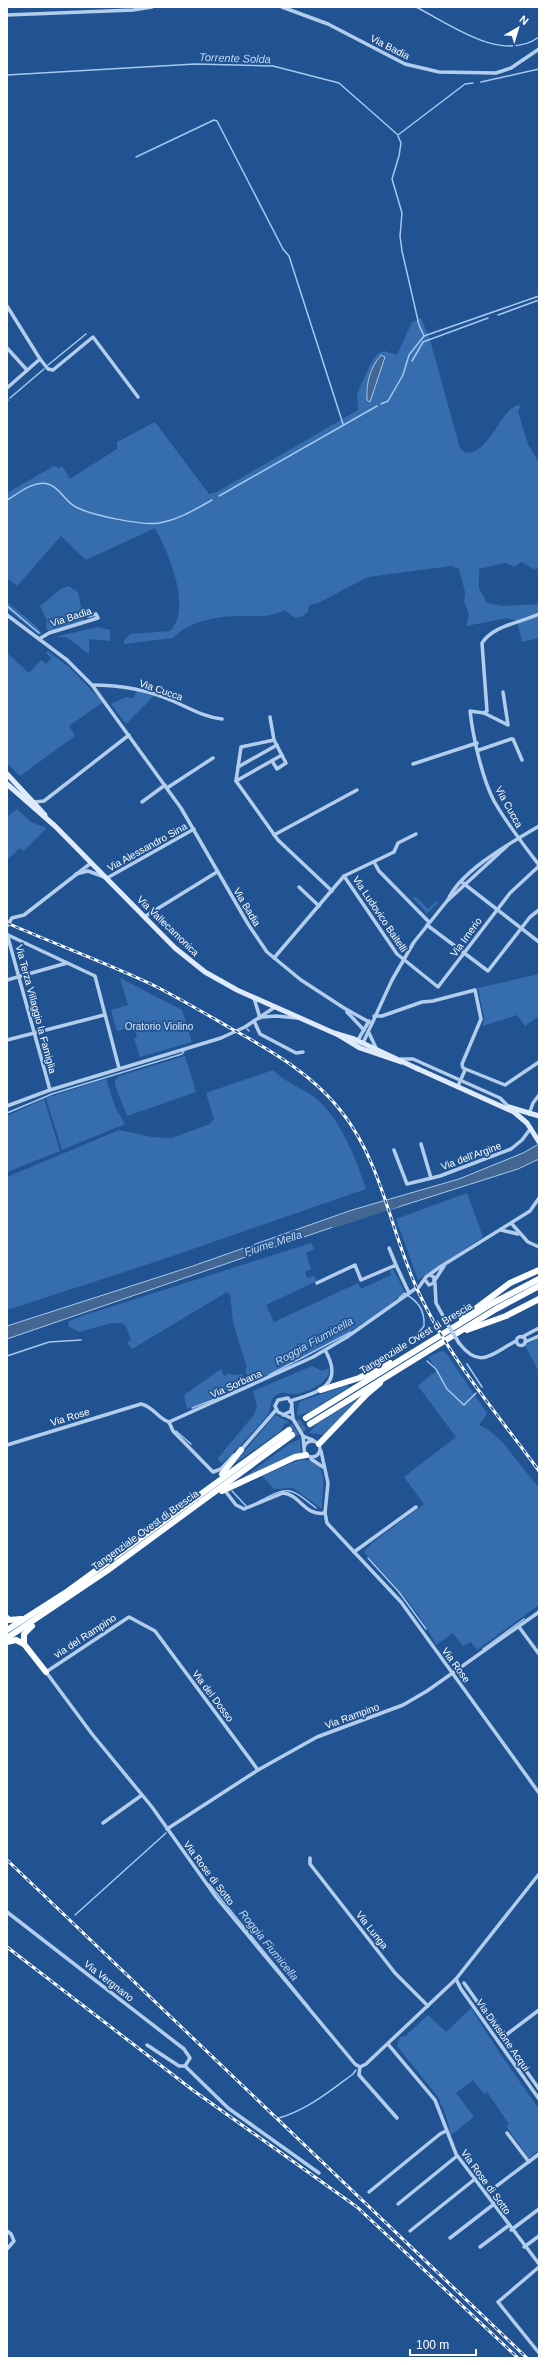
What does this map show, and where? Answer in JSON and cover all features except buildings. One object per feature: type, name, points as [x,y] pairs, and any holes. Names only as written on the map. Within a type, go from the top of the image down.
[{"type":"highway","points":[[444,1333],[496,1292],[539,1270]]},
{"type":"highway","name":"Tangenziale Ovest di Brescia","points":[[539,1279],[493,1303],[444,1333],[308,1421],[539,1286]]},
{"type":"highway","points":[[460,1332],[506,1316],[539,1299]]},
{"type":"highway","points":[[321,1390],[359,1378],[386,1364],[397,1362]]},
{"type":"highway","points":[[318,1443],[367,1394],[394,1374],[404,1364]]},
{"type":"highway","name":"Tangenziale Ovest di Brescia","points":[[7,1630],[92,1574],[291,1432]]},
{"type":"highway","points":[[241,1450],[225,1471],[202,1488],[197,1500],[210,1499],[235,1484],[296,1457],[308,1456]]},
{"type":"highway","name":"Tangenziale Ovest di Brescia","points":[[7,1638],[45,1614],[197,1500]]},
{"type":"highway","points":[[24,1644],[23,1638],[26,1630],[45,1614]]},
{"type":"highway","points":[[7,1618],[15,1620],[24,1619]]},
{"type":"highway","points":[[7,1642],[16,1640],[24,1644],[46,1672]]},
{"type":"main road","name":"Via Vallecamonica","points":[[7,774],[35,802],[52,823]]},
{"type":"main road","name":"Via Vallecamonica","points":[[7,784],[52,823],[144,917],[192,962],[217,980],[254,998],[359,1044],[459,1083],[522,1118],[530,1127]]},
{"type":"main road","name":"Via Vallecamonica","points":[[359,1044],[376,1048],[418,1068]]},
{"type":"main road","name":"Via Vallecamonica","points":[[500,1105],[534,1115]]},
{"type":"main road","points":[[534,1115],[531,1118],[530,1127],[539,1142]]},
{"type":"main road","points":[[530,1127],[539,1130]]},
{"type":"street","points":[[7,15],[134,10],[152,7]]},
{"type":"street","name":"Via Badia","points":[[282,7],[328,24],[405,64],[439,72],[496,73],[515,65],[539,49]]},
{"type":"street","points":[[7,306],[40,359],[49,370],[53,370],[94,337],[138,397]]},
{"type":"street","points":[[7,348],[27,370]]},
{"type":"street","points":[[7,388],[40,359]]},
{"type":"street","name":"Via Badia","points":[[39,639],[49,633],[98,618],[96,614],[88,616]]},
{"type":"street","points":[[503,692],[508,725],[484,713],[487,711],[487,704],[482,643],[487,636],[498,629],[539,614]]},
{"type":"street","name":"Via Badia","points":[[7,615],[67,660],[92,684],[166,787],[194,829],[217,872],[255,935],[274,958],[301,980],[368,1022]]},
{"type":"street","name":"Via Cucca","points":[[92,684],[131,688],[162,697],[205,715],[222,719]]},
{"type":"street","name":"Via Cucca","points":[[484,713],[470,711],[477,743],[494,801],[518,838],[539,865]]},
{"type":"street","points":[[270,717],[274,740],[286,763],[277,769],[272,761]]},
{"type":"street","points":[[35,802],[44,801],[129,735]]},
{"type":"street","points":[[479,750],[513,739],[522,760]]},
{"type":"street","points":[[274,740],[243,745],[241,747],[236,781],[274,836],[332,891]]},
{"type":"street","points":[[413,764],[477,743]]},
{"type":"street","points":[[238,767],[277,745]]},
{"type":"street","points":[[236,781],[282,755]]},
{"type":"street","points":[[142,802],[213,758]]},
{"type":"street","points":[[274,836],[357,790]]},
{"type":"street","points":[[359,1044],[369,1032],[374,1016],[403,960],[428,924],[463,883],[507,846],[539,826]]},
{"type":"street","name":"Via Alessandro Sina","points":[[107,878],[194,829]]},
{"type":"street","points":[[274,958],[344,876],[394,852],[398,843],[416,834]]},
{"type":"street","points":[[374,862],[388,881],[428,924],[488,971],[521,928],[532,915],[539,910]]},
{"type":"street","points":[[7,926],[9,921],[14,916],[24,915],[91,863]]},
{"type":"street","name":"Via Irnerio","points":[[403,960],[438,988],[510,893],[539,865]]},
{"type":"street","points":[[76,874],[88,871],[95,875],[107,878]]},
{"type":"street","points":[[144,917],[217,872]]},
{"type":"street","name":"Via Ludovico Baitelli","points":[[344,876],[397,954],[403,960]]},
{"type":"street","points":[[463,883],[539,942]]},
{"type":"street","points":[[299,887],[319,906]]},
{"type":"street","points":[[7,934],[94,976],[119,1068]]},
{"type":"street","name":"Via Terza Villaggio la Famiglia","points":[[7,934],[50,1090]]},
{"type":"street","points":[[7,980],[67,963]]},
{"type":"street","points":[[359,1044],[368,1022],[374,1016],[392,1013],[422,1002],[432,1001],[475,990],[481,1014],[478,1026],[462,1064],[465,1070],[507,1085],[539,1062]]},
{"type":"street","points":[[254,998],[260,1018]]},
{"type":"street","points":[[7,1106],[50,1090],[234,1032],[260,1018],[275,1007]]},
{"type":"street","name":"Via Badia","points":[[344,1008],[364,1030]]},
{"type":"street","points":[[7,1040],[104,1015]]},
{"type":"street","points":[[260,1018],[276,1016],[305,1020]]},
{"type":"street","points":[[254,1021],[260,1034],[296,1053],[303,1052]]},
{"type":"street","points":[[369,1032],[370,1040],[376,1048]]},
{"type":"street","name":"Via Vallecamonica","points":[[401,1059],[414,1059],[459,1083],[500,1098],[509,1107]]},
{"type":"street","points":[[459,1083],[465,1070]]},
{"type":"street","points":[[534,1115],[532,1103],[539,1096]]},
{"type":"street","name":"Via dell'Argine","points":[[394,1150],[407,1184],[431,1178],[511,1149],[522,1140],[530,1127]]},
{"type":"street","name":"Via dell'Argine","points":[[420,1144],[431,1178]]},
{"type":"street","points":[[435,1281],[428,1285],[419,1287],[430,1275],[444,1265],[530,1211],[539,1198]]},
{"type":"street","points":[[511,1223],[519,1234],[528,1242],[539,1247]]},
{"type":"street","points":[[500,1230],[510,1230],[519,1234]]},
{"type":"street","points":[[389,1248],[409,1293]]},
{"type":"street","points":[[317,1283],[354,1265],[361,1280],[396,1265]]},
{"type":"street","points":[[444,1265],[435,1281],[434,1294],[436,1303],[459,1342],[472,1357],[483,1358],[516,1342],[518,1338],[539,1328]]},
{"type":"street","points":[[430,1275],[435,1281]]},
{"type":"street","points":[[425,1280],[434,1294]]},
{"type":"street","name":"Via Sorbana","points":[[170,1422],[291,1368],[325,1350],[364,1326],[415,1289]]},
{"type":"street","points":[[516,1342],[520,1346],[525,1342],[539,1336]]},
{"type":"street","points":[[522,1337],[525,1342]]},
{"type":"street","points":[[290,1401],[321,1390],[333,1374],[330,1360],[325,1350]]},
{"type":"street","points":[[170,1422],[173,1431],[212,1472],[221,1469],[241,1450],[276,1410],[278,1400],[284,1397],[290,1401],[293,1419],[304,1436],[318,1443],[321,1451],[323,1467],[328,1482],[325,1513],[311,1512],[287,1493],[276,1494],[244,1509],[236,1505],[226,1492]]},
{"type":"street","name":"Via Rose","points":[[7,1446],[139,1405],[148,1406],[164,1421],[170,1422]]},
{"type":"street","points":[[283,1415],[289,1413],[292,1408]]},
{"type":"street","points":[[276,1410],[293,1419]]},
{"type":"street","points":[[304,1436],[304,1448],[308,1456],[323,1467]]},
{"type":"street","points":[[304,1448],[310,1441],[318,1443]]},
{"type":"street","points":[[308,1456],[318,1456],[321,1451]]},
{"type":"street","points":[[354,1552],[416,1507]]},
{"type":"street","name":"Via Rose","points":[[325,1513],[325,1520],[329,1527],[401,1602],[539,1793]]},
{"type":"street","name":"Via Rampino","points":[[167,1829],[258,1770],[317,1737],[404,1705],[453,1674],[539,1612]]},
{"type":"street","name":"via del Rampino","points":[[46,1672],[129,1617],[155,1631]]},
{"type":"street","points":[[519,1627],[539,1654]]},
{"type":"street","name":"Via del Dosso","points":[[155,1631],[258,1770]]},
{"type":"street","name":"Via Rose di Sotto","points":[[46,1672],[92,1734],[142,1795],[216,1897],[355,2064],[360,2067]]},
{"type":"street","points":[[103,1823],[142,1795]]},
{"type":"street","name":"Via Lunga","points":[[310,1858],[310,1864],[395,1973],[428,2006]]},
{"type":"street","points":[[397,2118],[359,2075],[360,2067],[388,2044],[456,1979],[539,1874]]},
{"type":"street","name":"Via Vergnano","points":[[7,1912],[184,2050],[190,2058],[185,2066]]},
{"type":"street","name":"Via Divisione Acqui","points":[[456,1979],[539,2099]]},
{"type":"street","name":"Via Divisione Acqui","points":[[464,1983],[539,2088]]},
{"type":"street","points":[[498,2041],[539,2010]]},
{"type":"street","name":"Via Rose di Sotto","points":[[388,2044],[435,2100],[457,2156],[494,2204],[524,2247],[539,2264]]},
{"type":"street","points":[[148,2045],[174,2065],[185,2066],[228,2108],[319,2173]]},
{"type":"street","points":[[369,2192],[440,2134],[446,2131]]},
{"type":"street","points":[[507,2133],[529,2162]]},
{"type":"street","points":[[398,2204],[457,2156]]},
{"type":"street","points":[[486,2194],[538,2156]]},
{"type":"street","points":[[410,2231],[475,2179]]},
{"type":"street","points":[[450,2238],[494,2204]]},
{"type":"street","name":"Via Rose di Sotto","points":[[480,2247],[539,2209]]},
{"type":"street","points":[[7,2231],[11,2234],[14,2241],[7,2249]]},
{"type":"street","points":[[524,2247],[539,2236]]},
{"type":"street","points":[[539,2267],[498,2302],[539,2353]]},
{"type":"green space","points":[[421,318],[430,340],[460,448],[464,452],[473,452],[481,447],[488,440],[507,413],[514,407],[521,405],[518,411],[522,425],[528,444],[539,463],[539,568],[534,569],[521,562],[514,567],[505,563],[479,569],[479,588],[487,603],[502,606],[539,604],[539,638],[522,642],[517,621],[507,618],[466,626],[469,615],[464,601],[465,592],[459,569],[451,566],[368,577],[316,604],[309,605],[308,612],[303,616],[295,618],[284,610],[279,613],[269,615],[214,618],[187,627],[173,638],[124,644],[124,641],[130,634],[170,631],[176,621],[179,609],[179,595],[176,580],[172,565],[155,528],[86,560],[61,536],[17,586],[7,578],[7,493],[54,466],[59,468],[62,466],[70,479],[117,449],[117,442],[155,422],[209,494],[217,492],[358,410],[357,394],[370,365],[377,354],[384,351],[397,355],[412,322]],"holes":[[[383,355],[385,358],[370,401],[367,399],[366,390]]]},
{"type":"green space","points":[[68,586],[78,592],[84,621],[50,632],[46,628],[47,620],[40,606],[61,589]]},
{"type":"green space","points":[[7,602],[32,622],[42,634],[39,635],[7,609]]},
{"type":"green space","points":[[98,627],[110,630],[110,641],[89,639],[89,654],[66,637],[55,637]]},
{"type":"green space","points":[[48,651],[70,668],[103,702],[69,726],[75,736],[20,776],[7,763],[7,653],[29,673],[41,660],[46,664],[51,658],[46,653]]},
{"type":"green space","points":[[136,691],[154,696],[126,724],[111,704],[126,697],[134,698]]},
{"type":"green space","points":[[17,809],[31,822],[47,828],[24,851],[20,848],[7,860],[7,817]]},
{"type":"green space","points":[[416,897],[428,909],[437,901],[438,903],[425,915],[426,912],[413,898]]},
{"type":"green space","points":[[539,974],[539,1016],[525,1026],[517,1015],[483,1026],[484,1017],[478,988]]},
{"type":"green space","name":"Oratorio Violino","points":[[120,978],[182,1010],[192,1042],[140,1057],[134,1038],[137,1037],[133,1023],[124,1025],[125,1029],[117,1031],[111,1010],[128,1005]]},
{"type":"green space","points":[[185,1056],[196,1092],[127,1116],[115,1085],[115,1080],[119,1076]]},
{"type":"green space","points":[[273,1070],[284,1079],[315,1097],[328,1111],[348,1143],[366,1189],[158,1261],[7,1310],[7,1177],[119,1130],[152,1137],[172,1138],[210,1124],[214,1119],[206,1093]]},
{"type":"green space","points":[[106,1079],[116,1109],[125,1124],[62,1150],[46,1098]]},
{"type":"green space","points":[[44,1099],[60,1151],[7,1172],[7,1116]]},
{"type":"green space","points":[[467,1193],[483,1237],[418,1280],[396,1219]]},
{"type":"green space","points":[[311,1243],[314,1249],[306,1253],[311,1269],[305,1272],[307,1278],[314,1276],[317,1281],[266,1305],[274,1322],[358,1283],[361,1289],[391,1275],[390,1270],[393,1269],[404,1290],[391,1303],[346,1334],[300,1360],[252,1383],[249,1382],[245,1369],[247,1368],[233,1322],[230,1295],[227,1292],[132,1349],[127,1342],[131,1340],[126,1326],[122,1323],[112,1323],[79,1332],[68,1326],[69,1321],[82,1316]]},
{"type":"green space","points":[[539,1338],[539,1372],[525,1345]]},
{"type":"green space","points":[[442,1351],[446,1353],[487,1413],[479,1425],[489,1430],[503,1443],[539,1488],[539,1605],[477,1650],[471,1642],[463,1646],[453,1633],[436,1645],[413,1607],[364,1552],[372,1543],[424,1504],[404,1477],[456,1437],[418,1386],[437,1370],[428,1357]]},
{"type":"green space","points":[[312,1366],[322,1371],[329,1368],[327,1378],[313,1389],[301,1393],[281,1393],[276,1395],[272,1401],[269,1412],[261,1423],[238,1448],[221,1463],[218,1458],[253,1416],[257,1406],[253,1391]]},
{"type":"green space","points":[[221,1369],[224,1376],[230,1373],[232,1375],[242,1374],[246,1385],[187,1409],[184,1395]]},
{"type":"green space","points":[[348,1385],[349,1387],[309,1412],[297,1416],[298,1406],[301,1401]]},
{"type":"green space","points":[[358,1398],[324,1435],[309,1433],[317,1424]]},
{"type":"green space","points":[[275,1415],[289,1422],[284,1425],[281,1431],[234,1464]]},
{"type":"green space","points":[[300,1439],[301,1454],[243,1478],[289,1444]]},
{"type":"green space","points":[[299,1460],[317,1464],[321,1469],[323,1477],[322,1509],[293,1488],[274,1489],[262,1476]]},
{"type":"green space","points":[[471,2008],[499,2052],[539,2109],[539,2150],[529,2158],[506,2126],[509,2124],[487,2092],[484,2094],[473,2080],[456,2093],[474,2117],[451,2135],[446,2116],[438,2097],[397,2046],[400,2037],[405,2036],[428,2015],[446,2032]]},
{"type":"water","points":[[381,355],[385,357],[370,402],[367,400],[368,382],[371,370]]},
{"type":"water","points":[[539,1144],[539,1159],[518,1169],[392,1209],[379,1209],[363,1213],[336,1226],[7,1339],[7,1326],[190,1267],[352,1210],[459,1179],[523,1153]]},
{"type":"waterway","points":[[416,7],[460,31],[493,44],[509,46],[524,44],[539,37]]},
{"type":"waterway","name":"Torrente Solda","points":[[7,75],[195,64],[273,66],[339,83],[398,135],[465,84],[473,83]]},
{"type":"waterway","name":"Torrente Solda","points":[[481,82],[539,69]]},
{"type":"waterway","points":[[136,157],[214,120],[217,121],[283,249],[289,256],[343,424]]},
{"type":"waterway","points":[[398,136],[401,143],[399,156],[392,179],[402,213],[400,236],[402,251],[419,325],[424,336]]},
{"type":"waterway","points":[[381,404],[388,401],[403,375],[409,355],[424,336],[539,296]]},
{"type":"waterway","points":[[498,315],[539,300]]},
{"type":"waterway","points":[[412,361],[423,342],[488,318]]},
{"type":"waterway","points":[[48,365],[86,334]]},
{"type":"waterway","points":[[10,398],[44,369]]},
{"type":"waterway","points":[[219,496],[377,406]]},
{"type":"waterway","points":[[7,500],[32,485],[43,483],[56,488],[72,505],[83,510],[117,519],[152,524],[166,522],[180,517],[212,500]]},
{"type":"waterway","points":[[7,606],[39,633]]},
{"type":"waterway","points":[[7,1113],[52,1094],[182,1054],[184,1051]]},
{"type":"waterway","name":"Fiume Mella","points":[[334,1224],[395,1204]]},
{"type":"waterway","name":"Roggia Fiumicella","points":[[399,1298],[404,1293],[413,1299],[420,1306],[422,1311],[424,1326],[416,1336],[416,1343]]},
{"type":"waterway","name":"Roggia Fiumicella","points":[[269,1375],[351,1332]]},
{"type":"waterway","name":"Roggia Fiumicella","points":[[7,1356],[49,1342],[81,1340]]},
{"type":"waterway","name":"Roggia Fiumicella","points":[[427,1361],[436,1369],[447,1389],[464,1405],[476,1393]]},
{"type":"waterway","name":"Roggia Fiumicella","points":[[467,1364],[482,1387]]},
{"type":"waterway","name":"Roggia Fiumicella","points":[[192,1408],[220,1397]]},
{"type":"waterway","name":"Roggia Fiumicella","points":[[176,1431],[191,1444]]},
{"type":"waterway","name":"Roggia Fiumicella","points":[[232,1491],[247,1507]]},
{"type":"waterway","name":"Roggia Fiumicella","points":[[258,1502],[276,1493],[288,1491],[294,1492],[316,1508]]},
{"type":"waterway","name":"Roggia Fiumicella","points":[[368,1558],[399,1592],[426,1629]]},
{"type":"waterway","name":"Roggia Fiumicella","points":[[483,1649],[524,1619]]},
{"type":"waterway","name":"Roggia Fiumicella","points":[[75,1915],[166,1833]]},
{"type":"waterway","name":"Roggia Fiumicella","points":[[209,1884],[309,2007]]},
{"type":"waterway","name":"Roggia Fiumicella","points":[[279,2118],[289,2115],[309,2105],[336,2087],[356,2070]]},
{"type":"tunnel","points":[[289,1430],[306,1418]]},
{"type":"tunnel","points":[[292,1435],[310,1424]]},
{"type":"railway","points":[[7,923],[133,976],[172,995],[277,1055],[305,1075],[330,1098],[355,1131],[367,1153],[385,1198],[408,1268],[430,1315],[458,1362],[539,1471]]},
{"type":"railway","points":[[7,1860],[527,2358]]},
{"type":"railway","points":[[7,1947],[194,2091],[357,2207],[518,2358]]}]
